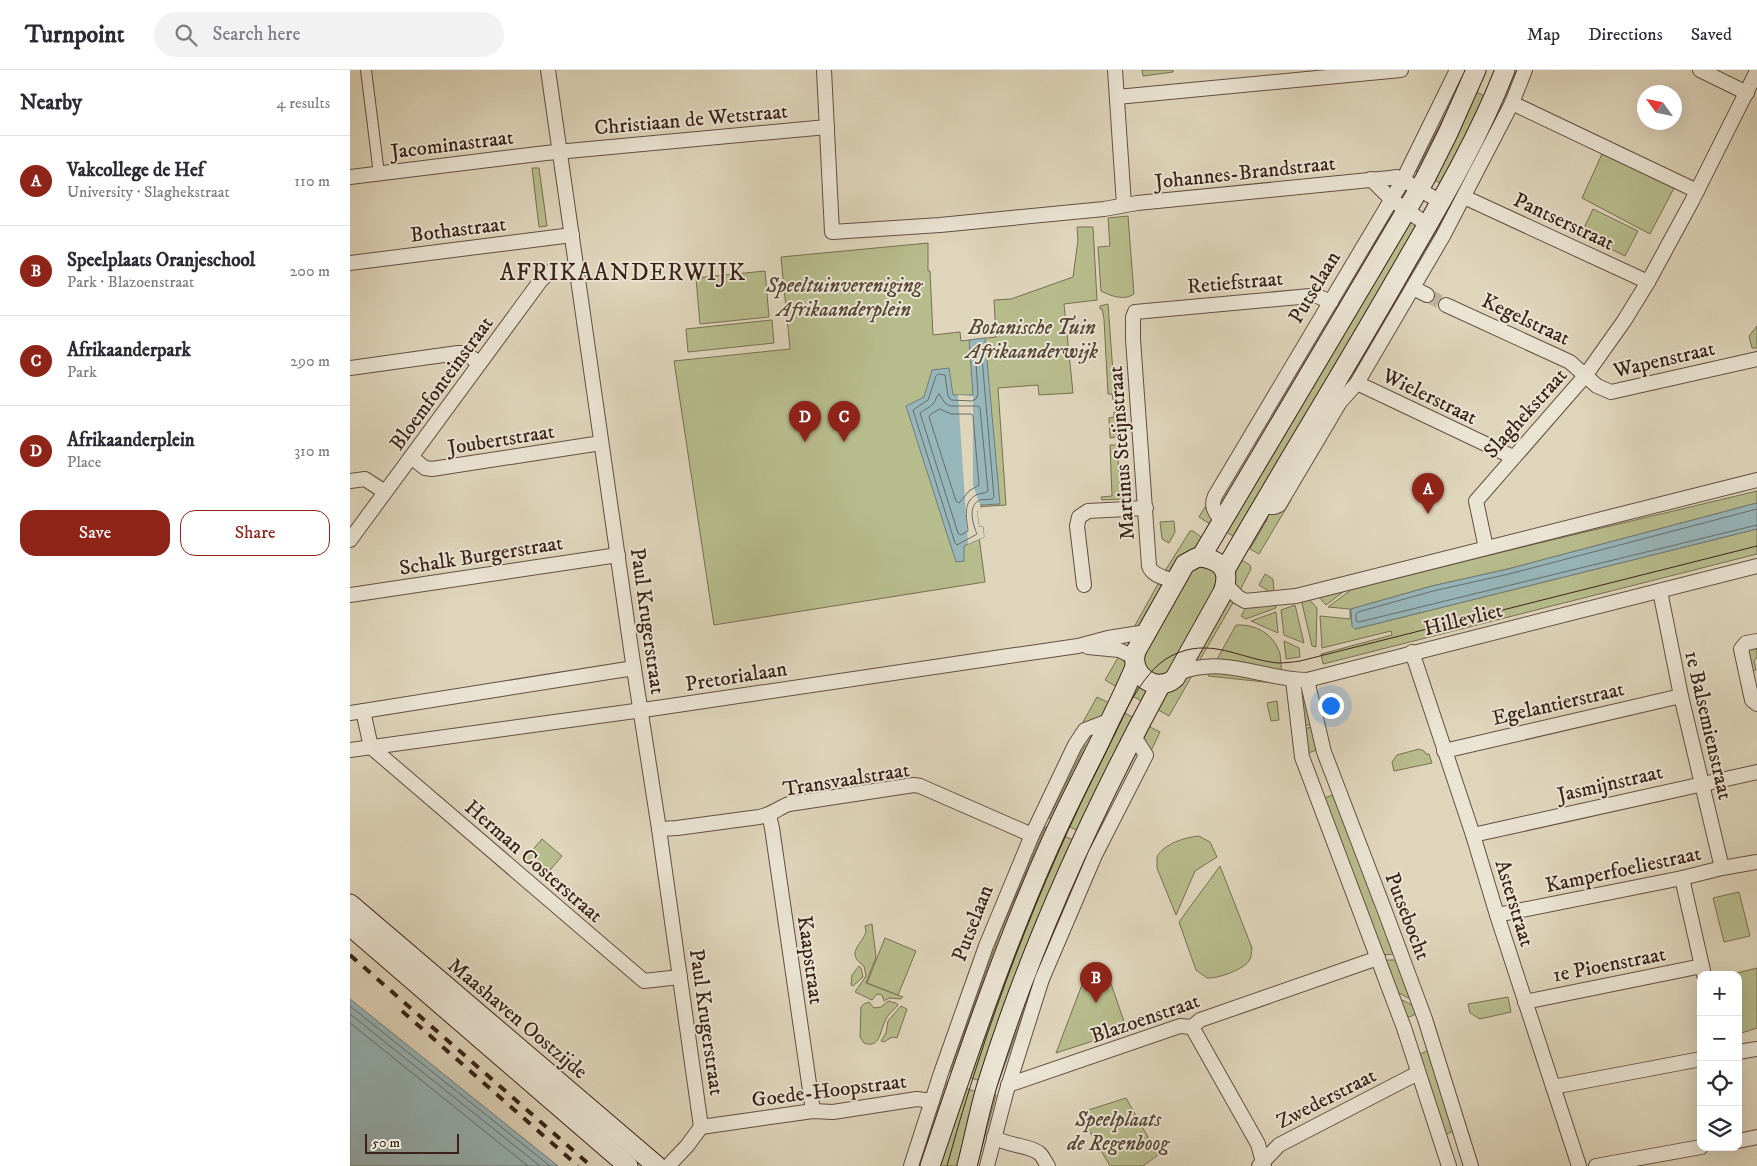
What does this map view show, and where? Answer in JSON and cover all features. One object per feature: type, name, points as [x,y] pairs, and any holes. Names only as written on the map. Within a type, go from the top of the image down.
[{"type":"main road","name":"Putselaan","points":[[930,1166],[990,992],[1021,913],[1052,841],[1110,720],[1167,578],[1184,564],[1201,557],[1411,184],[1448,133],[1476,70]]},
{"type":"main road","points":[[1134,662],[1138,673],[1145,680],[1161,684],[1172,681],[1178,674],[1225,577],[1262,507],[1441,202],[1491,104],[1505,70]]},
{"type":"main road","points":[[1201,557],[1216,562],[1225,577]]},
{"type":"main road","points":[[967,1166],[986,1088],[1038,942],[1083,838],[1133,735],[1161,684]]},
{"type":"main road","name":"Maashaven Oostzijde","points":[[350,904],[657,1166]]},
{"type":"main road","name":"Maashaven Oostzijde","points":[[350,926],[628,1166]]},
{"type":"street","points":[[366,70],[379,174]]},
{"type":"street","name":"Paul Krugerstraat","points":[[548,70],[701,1128],[688,1146],[668,1166]]},
{"type":"street","points":[[824,70],[827,127]]},
{"type":"street","points":[[1115,70],[1124,204]]},
{"type":"street","points":[[1117,97],[1401,70]]},
{"type":"street","name":"Putselaan","points":[[1411,184],[1457,70]]},
{"type":"street","points":[[1262,507],[1279,505],[1340,402],[1357,383],[1413,288],[1515,104],[1525,70]]},
{"type":"street","points":[[1700,70],[1747,93]]},
{"type":"street","name":"Slaghekstraat","points":[[1486,548],[1476,500],[1585,376],[1624,321],[1648,282],[1697,191],[1757,71]]},
{"type":"street","points":[[1515,104],[1697,191]]},
{"type":"street","name":"Christiaan de Wetstraat","points":[[560,152],[827,127]]},
{"type":"street","name":"Johannes-Brandstraat","points":[[827,127],[832,232],[940,225],[1104,209],[1124,204],[1397,177],[1441,202]]},
{"type":"street","name":"Jacominastraat","points":[[350,177],[560,152]]},
{"type":"street","points":[[1371,179],[1399,205],[1428,225]]},
{"type":"street","name":"Pantserstraat","points":[[1464,197],[1648,282]]},
{"type":"street","name":"Putselaan","points":[[1222,522],[1213,507],[1215,496],[1331,302],[1399,205]]},
{"type":"street","name":"Bothastraat","points":[[350,263],[572,235]]},
{"type":"street","name":"Bloemfonteinstraat","points":[[350,540],[479,363],[547,275],[555,271],[576,269]]},
{"type":"street","points":[[1413,288],[1427,295]]},
{"type":"street","name":"Retiefstraat","points":[[1140,310],[1310,296],[1317,296],[1331,302]]},
{"type":"street","name":"Kegelstraat","points":[[1446,305],[1570,362],[1585,376]]},
{"type":"street","name":"Martinus Steijnstraat","points":[[1140,310],[1135,312],[1133,317],[1133,339],[1149,566],[1152,572],[1167,578]]},
{"type":"street","points":[[350,368],[458,353],[465,353],[479,363]]},
{"type":"street","name":"Wapenstraat","points":[[1585,376],[1601,389],[1613,392],[1757,359]]},
{"type":"street","name":"Wielerstraat","points":[[1357,383],[1513,457]]},
{"type":"street","name":"Joubertstraat","points":[[410,457],[425,468],[432,469],[601,444]]},
{"type":"street","points":[[350,481],[365,479],[384,492]]},
{"type":"street","points":[[1225,577],[1238,597],[1245,601],[1296,596],[1757,480]]},
{"type":"street","points":[[1084,585],[1077,526],[1078,517],[1088,511],[1146,508]]},
{"type":"street","name":"Schalk Burgerstraat","points":[[350,595],[618,555]]},
{"type":"street","name":"Hillevliet","points":[[1178,674],[1189,669],[1207,666],[1228,666],[1300,680],[1757,566]]},
{"type":"street","name":"1e Balsemienstraat","points":[[1660,590],[1700,783],[1722,868]]},
{"type":"street","name":"Pretorialaan","points":[[350,750],[641,710],[1078,646],[1108,638],[1146,632]]},
{"type":"street","points":[[1757,641],[1746,643],[1741,649],[1752,700],[1757,704]]},
{"type":"street","name":"Pretorialaan","points":[[1078,646],[1119,650],[1134,662]]},
{"type":"street","name":"Asterstraat","points":[[1412,652],[1473,834],[1497,916],[1579,1166]]},
{"type":"street","points":[[370,747],[356,712],[634,668]]},
{"type":"street","name":"Putsebocht","points":[[1300,680],[1324,752],[1425,1019],[1469,1159]]},
{"type":"street","name":"Putsebocht","points":[[1300,680],[1302,757],[1404,1028],[1445,1165]]},
{"type":"street","name":"Egelantierstraat","points":[[1444,751],[1681,696]]},
{"type":"street","name":"Putselaan","points":[[911,1166],[986,946],[1032,835],[1062,771],[1085,730],[1110,720]]},
{"type":"street","points":[[987,1166],[1008,1085],[1042,979],[1092,862],[1146,755],[1133,735]]},
{"type":"street","name":"Herman Costerstraat","points":[[370,747],[644,981],[680,977]]},
{"type":"street","points":[[1311,779],[1332,771]]},
{"type":"street","name":"Jasmijnstraat","points":[[1473,834],[1757,772]]},
{"type":"street","name":"Transvaalstraat","points":[[658,829],[769,815],[789,804],[920,786],[1032,835]]},
{"type":"street","name":"Kaapstraat","points":[[769,815],[813,1110]]},
{"type":"street","name":"Kamperfoeliestraat","points":[[1497,916],[1757,862]]},
{"type":"street","points":[[1682,878],[1703,970]]},
{"type":"street","name":"Blazoenstraat","points":[[1008,1085],[1180,1026],[1192,1027],[1200,1020],[1378,958]]},
{"type":"street","name":"1e Pioenstraat","points":[[1525,1002],[1703,970]]},
{"type":"street","points":[[1404,1028],[1425,1019]]},
{"type":"street","points":[[1192,1027],[1258,1144],[1262,1164]]},
{"type":"street","points":[[1742,1051],[1757,1049]]},
{"type":"street","points":[[1553,1087],[1697,1060]]},
{"type":"street","name":"Zwederstraat","points":[[1262,1164],[1279,1145],[1418,1073]]},
{"type":"street","name":"Goede-Hoopstraat","points":[[701,1128],[813,1110],[832,1112],[917,1099],[932,1101]]},
{"type":"street","points":[[994,1137],[1008,1144],[1035,1150],[1041,1154],[1048,1166]]},
{"type":"street","points":[[1742,1140],[1757,1137]]},
{"type":"street","points":[[1596,1166],[1697,1148]]},
{"type":"street","points":[[1445,1165],[1469,1159]]},
{"type":"green space","points":[[1142,70],[1173,70],[1173,72],[1143,76]]},
{"type":"green space","points":[[1475,91],[1490,99],[1446,186],[1430,178]]},
{"type":"green space","points":[[1457,92],[1422,175],[1416,171]]},
{"type":"green space","points":[[1602,154],[1674,188],[1650,234],[1582,198]]},
{"type":"green space","points":[[532,168],[539,168],[547,226],[539,227]]},
{"type":"green space","points":[[1447,206],[1450,207],[1354,372],[1351,370]]},
{"type":"green space","points":[[1391,207],[1400,213],[1286,397],[1391,216],[1387,214]]},
{"type":"green space","points":[[1593,209],[1638,231],[1625,256],[1581,234]]},
{"type":"green space","points":[[1128,216],[1134,294],[1126,297],[1113,296],[1101,291],[1098,247],[1110,246],[1108,218]]},
{"type":"green space","points":[[1408,216],[1424,227],[1238,539],[1223,530]]},
{"type":"green space","points":[[1077,227],[1093,227],[1097,300],[1064,304],[1073,393],[1039,395],[1038,385],[998,388],[1006,505],[975,507],[985,582],[714,625],[674,361],[790,349],[781,257],[928,243],[928,271],[930,271],[933,335],[960,332],[961,341],[996,337],[994,300],[1011,299],[1073,277],[1078,240]]},
{"type":"green space","points":[[765,271],[769,317],[700,324],[696,278]]},
{"type":"green space","points":[[1108,304],[1115,400],[1113,400],[1112,394],[1108,394],[1104,319],[1102,309],[1100,309],[1100,306]]},
{"type":"green space","points":[[772,320],[774,343],[688,352],[686,329]]},
{"type":"green space","points":[[1757,326],[1757,348],[1752,348],[1749,336]]},
{"type":"green space","points":[[1116,411],[1117,437],[1110,438],[1109,418],[1114,417],[1114,412]]},
{"type":"green space","points":[[1110,445],[1117,445],[1121,499],[1102,500],[1101,497],[1112,496]]},
{"type":"green space","points":[[1757,491],[1757,503],[1508,569],[1432,586],[1351,609],[1352,625],[1355,629],[1757,529],[1757,554],[1323,664],[1321,654],[1392,635],[1391,631],[1322,648],[1320,616],[1350,619],[1350,609],[1328,607],[1355,587]]},
{"type":"green space","points":[[1288,499],[1291,500],[1259,554],[1250,549],[1268,518],[1264,516]]},
{"type":"green space","points":[[1205,507],[1214,521],[1213,526],[1199,517]]},
{"type":"green space","points":[[1174,521],[1175,532],[1169,543],[1162,539],[1160,522]]},
{"type":"green space","points":[[1190,531],[1193,531],[1205,540],[1174,572],[1165,571]]},
{"type":"green space","points":[[1236,557],[1250,565],[1251,569],[1240,590],[1233,580]]},
{"type":"green space","points":[[1200,564],[1214,571],[1219,579],[1178,664],[1161,677],[1143,669],[1141,659],[1187,573]]},
{"type":"green space","points":[[1265,574],[1273,579],[1274,592],[1270,592],[1259,585]]},
{"type":"green space","points":[[1158,584],[1165,587],[1144,624],[1133,629]]},
{"type":"green space","points":[[1351,586],[1326,605],[1317,595]]},
{"type":"green space","points":[[1227,594],[1234,601],[1198,663],[1187,665]]},
{"type":"green space","points":[[1307,597],[1317,608],[1316,647],[1312,646],[1301,599]]},
{"type":"green space","points":[[1275,602],[1276,608],[1246,619],[1241,616],[1248,604]]},
{"type":"green space","points":[[1295,605],[1304,643],[1284,635],[1281,610]]},
{"type":"green space","points":[[1276,612],[1278,633],[1251,621]]},
{"type":"green space","points":[[1236,625],[1257,628],[1269,636],[1280,654],[1282,675],[1216,661]]},
{"type":"green space","points":[[1284,641],[1299,648],[1300,657],[1286,659]]},
{"type":"green space","points":[[1757,646],[1757,657],[1754,661],[1756,670],[1749,671],[1746,656],[1751,648]]},
{"type":"green space","points":[[1119,656],[1127,665],[1122,690],[1105,680]]},
{"type":"green space","points":[[1212,669],[1283,682],[1283,684],[1208,676]]},
{"type":"green space","points":[[1193,674],[1169,716],[1153,707],[1170,687]]},
{"type":"green space","points":[[1136,681],[1149,689],[1145,703],[1129,694]]},
{"type":"green space","points":[[1097,697],[1111,704],[1107,718],[1088,724],[1083,722]]},
{"type":"green space","points":[[1301,697],[1306,697],[1312,724],[1303,726]]},
{"type":"green space","points":[[1277,701],[1279,720],[1271,721],[1267,703]]},
{"type":"green space","points":[[1121,711],[1136,719],[1080,832],[1064,824]]},
{"type":"green space","points":[[1146,725],[1160,732],[1150,753],[1140,736]]},
{"type":"green space","points":[[1311,727],[1317,750],[1308,753],[1304,729]]},
{"type":"green space","points":[[1099,730],[1054,820],[1049,818],[1085,745],[1081,743],[1084,736]]},
{"type":"green space","points":[[1419,749],[1429,754],[1432,763],[1394,771],[1392,762],[1397,755]]},
{"type":"green space","points":[[1336,794],[1396,954],[1381,955],[1324,798]]},
{"type":"green space","points":[[1045,827],[1049,829],[957,1073],[950,1071],[1000,933]]},
{"type":"green space","points":[[1059,834],[1076,841],[984,1082],[965,1076]]},
{"type":"green space","points":[[1199,836],[1210,842],[1217,857],[1195,871],[1176,915],[1157,868],[1157,857],[1169,845]]},
{"type":"green space","points":[[542,839],[562,856],[545,876],[525,859]]},
{"type":"green space","points":[[1086,846],[1090,848],[1050,941],[997,1086],[994,1084],[1008,1041]]},
{"type":"green space","points":[[1220,866],[1252,948],[1250,959],[1246,964],[1224,975],[1207,978],[1196,970],[1179,922]]},
{"type":"green space","points":[[1739,892],[1750,936],[1724,942],[1713,898]]},
{"type":"green space","points":[[872,924],[876,957],[866,983],[903,997],[901,999],[889,998],[884,1001],[882,995],[877,994],[872,1000],[855,992],[866,976],[864,966],[856,957],[856,949],[866,932],[865,926]]},
{"type":"green space","points":[[885,938],[916,951],[898,995],[867,983]]},
{"type":"green space","points":[[1384,960],[1399,960],[1414,1001],[1397,992]]},
{"type":"green space","points":[[859,966],[863,977],[853,986],[851,985],[852,975]]},
{"type":"green space","points":[[1757,968],[1757,1028],[1742,1033],[1742,1016],[1742,972]]},
{"type":"green space","points":[[1088,969],[1108,975],[1127,1030],[1056,1053]]},
{"type":"green space","points":[[1508,997],[1511,1012],[1480,1019],[1470,1013],[1468,1004]]},
{"type":"green space","points":[[1400,999],[1416,1007],[1414,1015],[1409,1017],[1406,1015]]},
{"type":"green space","points":[[888,1001],[898,1005],[886,1019],[879,1038],[873,1044],[864,1043],[860,1037],[861,1007],[869,1002],[874,1008],[881,1007]]},
{"type":"green space","points":[[901,1006],[907,1009],[897,1038],[892,1037],[884,1042],[881,1041],[886,1033],[888,1021]]},
{"type":"green space","points":[[1431,1049],[1456,1130],[1444,1135],[1418,1055]]},
{"type":"green space","points":[[946,1082],[951,1083],[939,1118],[926,1143]]},
{"type":"green space","points":[[962,1087],[980,1093],[962,1166],[939,1166]]},
{"type":"green space","points":[[992,1094],[996,1095],[977,1166],[973,1166]]},
{"type":"green space","name":"Speelplaats de Regenboog","points":[[1126,1098],[1158,1155],[1143,1166],[1110,1166],[1079,1113]]},
{"type":"water","points":[[985,338],[1000,504],[980,505],[981,508],[977,512],[979,527],[983,527],[984,537],[964,546],[964,561],[956,562],[906,406],[924,397],[932,370],[949,368],[953,395],[973,395],[969,340]]},
{"type":"water","points":[[1757,503],[1757,529],[1355,629],[1352,626],[1351,609],[1432,586],[1508,569]]},
{"type":"water","points":[[350,999],[558,1166],[350,1166]]},
{"type":"pier","points":[[958,395],[973,396],[973,485],[981,508],[977,511],[979,527],[983,527],[984,537],[968,544]]},
{"type":"tunnel","points":[[1427,295],[1446,305]]},
{"type":"tram line","points":[[947,1166],[996,1008],[1036,905],[1124,714],[1140,686],[1160,664],[1171,656],[1185,650],[1199,648],[1224,650],[1278,663],[1300,661],[1757,546]]},
{"type":"railway","points":[[350,955],[591,1166]]},
{"type":"railway","points":[[402,1011],[578,1166]]},
{"type":"place","name":"Afrikaanderplein","points":[[805,442]]},
{"type":"place","name":"Afrikaanderpark","points":[[844,442]]},
{"type":"place","name":"Vakcollege de Hef","points":[[1428,514]]},
{"type":"place","name":"Speelplaats Oranjeschool","points":[[1096,1003]]},
{"type":"district","name":"AFRIKAANDERWIJK","points":[[623,272]]},
{"type":"park label","name":"Speeltuinvereniging Afrikaanderplein","points":[[844,297]]},
{"type":"park label","name":"Botanische Tuin Afrikaanderwijk","points":[[1032,339]]}]
